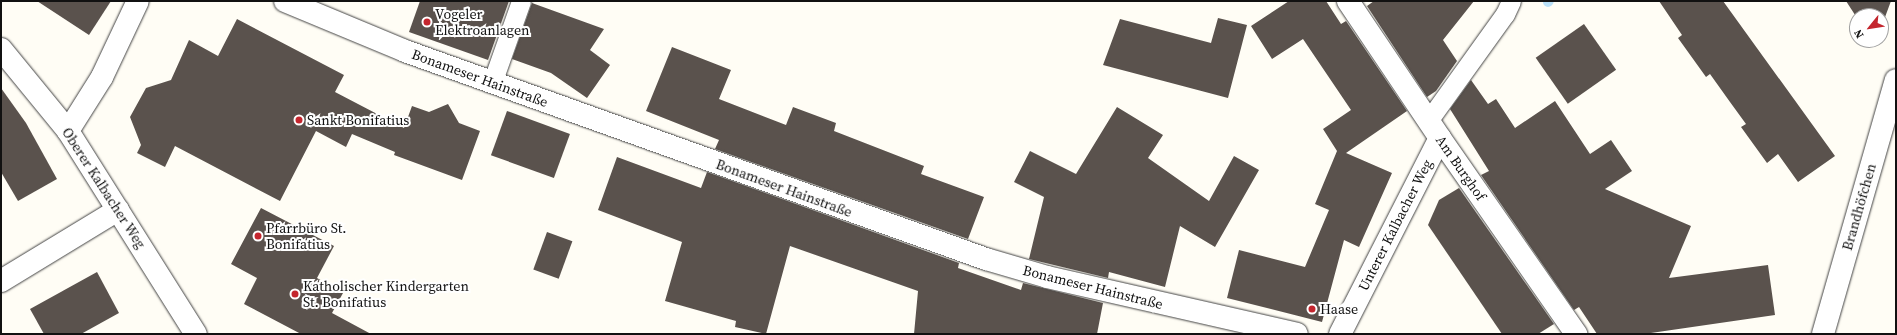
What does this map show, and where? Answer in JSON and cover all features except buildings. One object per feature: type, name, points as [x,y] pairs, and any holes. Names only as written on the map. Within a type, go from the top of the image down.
[{"type":"street","points":[[68,130],[102,77],[138,1]]},
{"type":"street","name":"Bonameser Hainstraße","points":[[285,1],[398,48],[492,83],[986,259],[1047,277],[1297,334]]},
{"type":"street","name":"Am Burghof","points":[[1348,1],[1434,129],[1576,334]]},
{"type":"street","name":"Oberer Kalbacher Weg","points":[[1,49],[68,130],[196,334]]},
{"type":"street","name":"Brandhöfchen","points":[[1823,334],[1896,80]]},
{"type":"street","name":"Unterer Kalbacher Weg","points":[[1340,334],[1434,129]]},
{"type":"street","points":[[1,281],[118,210]]},
{"type":"lane","points":[[492,83],[522,1]]},
{"type":"lane","points":[[1434,129],[1512,1]]},
{"type":"place","name":"Vogeler Elektroanlagen","points":[[427,22]]},
{"type":"place","name":"Sankt Bonifatius","points":[[299,120]]},
{"type":"place","name":"Pfarrbüro St. Bonifatius","points":[[258,236]]},
{"type":"place","name":"Katholischer Kindergarten St. Bonifatius","points":[[295,294]]},
{"type":"place","name":"Haase","points":[[1312,309]]}]
